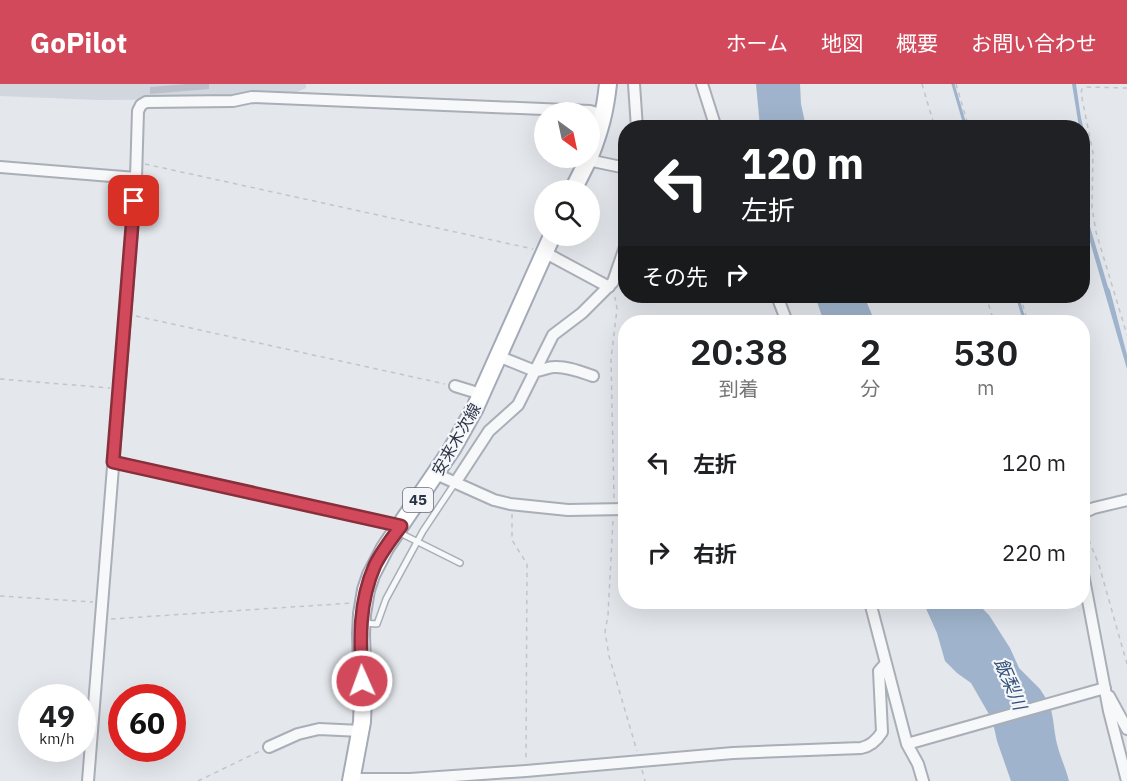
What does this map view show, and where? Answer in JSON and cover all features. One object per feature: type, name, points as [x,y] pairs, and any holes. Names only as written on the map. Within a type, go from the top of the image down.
[{"type":"main road","points":[[600,130],[608,84]]},
{"type":"main road","name":"安来木次線","points":[[351,780],[361,731],[363,697],[361,623],[366,590],[376,563],[436,474],[475,408],[547,246]]},
{"type":"street","points":[[634,84],[636,120]]},
{"type":"street","points":[[702,84],[713,120]]},
{"type":"street","points":[[88,781],[136,178],[138,111],[141,105],[146,102],[233,101],[252,97],[590,111],[604,115]]},
{"type":"street","points":[[600,161],[618,166]]},
{"type":"street","points":[[0,167],[136,178]]},
{"type":"street","points":[[544,252],[609,287]]},
{"type":"street","points":[[454,483],[489,431],[518,405],[553,335],[582,313],[614,282],[618,269]]},
{"type":"street","points":[[498,356],[535,371],[553,367],[565,368],[593,376]]},
{"type":"street","points":[[455,386],[481,394]]},
{"type":"street","points":[[113,462],[399,529]]},
{"type":"street","points":[[436,474],[494,500],[510,504],[568,510],[618,510]]},
{"type":"street","points":[[1090,510],[1127,500]]},
{"type":"street","points":[[872,609],[923,781]]},
{"type":"street","points":[[1089,609],[1102,688],[1127,781]]},
{"type":"street","points":[[351,780],[526,771],[733,753],[867,747],[882,732],[879,671],[886,663]]},
{"type":"street","points":[[1102,688],[1127,729]]},
{"type":"street","points":[[911,742],[1102,688]]},
{"type":"street","points":[[269,747],[298,734],[319,729],[361,731]]},
{"type":"lane","points":[[361,623],[377,624],[386,599],[417,541],[454,483]]},
{"type":"lane","points":[[399,529],[417,541],[460,562]]},
{"type":"path","points":[[922,84],[933,120]]},
{"type":"path","points":[[956,84],[967,120]]},
{"type":"path","points":[[1086,120],[1081,91],[1084,87],[1127,88]]},
{"type":"path","points":[[1090,138],[1093,153],[1094,218],[1127,335]]},
{"type":"path","points":[[136,162],[544,252]]},
{"type":"path","points":[[609,287],[617,304],[611,359],[618,476]]},
{"type":"path","points":[[135,316],[455,386]]},
{"type":"path","points":[[0,379],[120,389]]},
{"type":"path","points":[[510,504],[512,540],[527,564],[526,771]]},
{"type":"path","points":[[618,528],[606,632],[609,656],[640,762]]},
{"type":"path","points":[[1090,543],[1099,565],[1127,664]]},
{"type":"path","points":[[0,596],[103,603]]},
{"type":"path","points":[[109,618],[363,602]]},
{"type":"path","points":[[198,781],[269,747]]},
{"type":"shaded area","points":[[0,84],[306,84],[306,88],[292,94],[248,91],[233,99],[98,100],[0,96]]},
{"type":"water","points":[[756,84],[800,84],[804,120],[759,120]]},
{"type":"water","points":[[1072,84],[1076,84],[1081,120],[1078,120]]},
{"type":"water","points":[[1090,227],[1127,355],[1127,369],[1090,242]]},
{"type":"water","points":[[817,303],[867,303],[872,315],[822,315]]},
{"type":"water","name":"飯梨川","points":[[926,609],[983,609],[1010,648],[1019,668],[1040,689],[1047,700],[990,716],[971,683],[945,661],[937,633]]},
{"type":"water","points":[[1050,706],[1057,744],[1069,781],[1011,781],[993,723]]},
{"type":"building","points":[[209,84],[209,89],[150,94],[150,87]]},
{"type":"waterway","points":[[953,84],[964,120]]},
{"type":"waterway","points":[[1019,303],[1023,315]]},
{"type":"route","points":[[134,201],[113,462],[401,526],[376,563],[366,590],[360,634],[362,681]]}]
